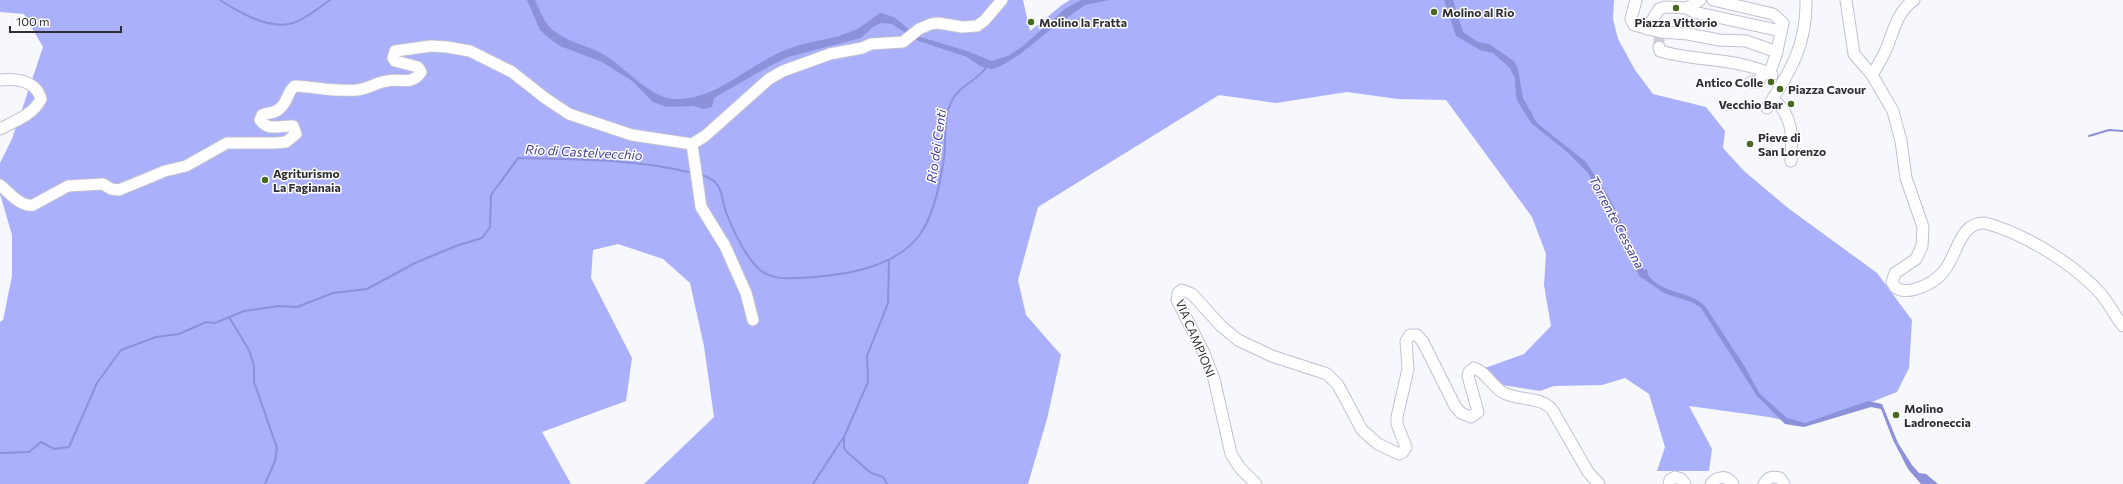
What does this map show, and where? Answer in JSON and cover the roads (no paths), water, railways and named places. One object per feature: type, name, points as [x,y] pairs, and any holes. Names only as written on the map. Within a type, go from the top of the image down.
[{"type":"street","points":[[0,185],[24,204],[32,205],[68,186],[103,184],[111,189],[119,190],[165,171],[186,166],[227,144],[263,144],[286,142],[296,134],[293,126],[269,127],[263,125],[260,120],[262,115],[273,113],[280,109],[286,103],[292,88],[295,86],[322,90],[358,90],[388,80],[403,82],[413,80],[421,72],[418,67],[395,61],[393,58],[394,51],[430,46],[470,51],[498,63],[524,80],[544,98],[569,114],[632,135],[692,144],[710,132],[769,79],[783,71],[830,54],[862,48],[870,44],[903,42],[919,29],[938,23],[955,27],[977,26],[984,21],[1002,0]]},
{"type":"street","points":[[1636,0],[1631,19],[1634,25],[1659,34],[1746,41],[1776,52]]},
{"type":"street","points":[[1687,8],[1700,0]]},
{"type":"street","points":[[1713,0],[1772,14],[1782,27]]},
{"type":"street","points":[[1846,0],[1854,54],[1872,74],[1893,111],[1901,141],[1906,178],[1923,227],[1920,251],[1911,264],[1895,273],[1892,282],[1895,287],[1906,291],[1933,281],[1947,268],[1969,227],[1977,222],[1985,223],[2041,248],[2077,272],[2100,293],[2123,326]]},
{"type":"street","points":[[1872,74],[1885,51],[1898,19],[1908,4],[1914,0]]},
{"type":"street","points":[[1791,161],[1792,131],[1789,118],[1780,105],[1770,104],[1793,67],[1800,49],[1805,1]]},
{"type":"street","points":[[1647,29],[1659,9],[1665,7],[1687,8],[1694,12],[1753,24],[1782,27]]},
{"type":"street","points":[[1746,41],[1753,24]]},
{"type":"street","points":[[1751,82],[1758,82],[1768,74],[1776,52],[1782,27]]},
{"type":"street","points":[[1659,47],[1660,51],[1677,56],[1726,60],[1768,74]]},
{"type":"street","points":[[0,80],[22,81],[34,86],[38,90],[41,99],[37,107],[24,117],[0,129]]},
{"type":"street","points":[[692,144],[701,207],[716,231],[746,293],[752,320]]},
{"type":"street","name":"VIA CAMPIONI","points":[[1256,484],[1240,468],[1231,454],[1214,379],[1204,353],[1177,300],[1178,293],[1182,290],[1192,294],[1221,326],[1238,340],[1272,356],[1327,374],[1338,385],[1362,430],[1378,444],[1399,454],[1403,452],[1406,447],[1397,424],[1397,417],[1408,369],[1406,341],[1410,336],[1416,335],[1423,342],[1452,400],[1461,413],[1471,418],[1478,412],[1468,376],[1469,372],[1474,368],[1480,370],[1494,387],[1503,393],[1547,404],[1553,411],[1588,472],[1599,484]]},
{"type":"street","points":[[1669,484],[1670,480],[1675,477],[1681,479],[1685,484]]},
{"type":"street","points":[[1711,484],[1715,479],[1723,477],[1730,480],[1733,484]]},
{"type":"street","points":[[1764,484],[1769,478],[1774,477],[1780,478],[1784,484]]},
{"type":"water","points":[[527,0],[535,0],[548,25],[560,35],[606,56],[648,89],[657,94],[667,98],[676,99],[691,98],[721,87],[777,54],[799,45],[831,38],[855,30],[880,13],[894,17],[917,36],[967,51],[992,61],[1010,55],[1024,45],[1065,9],[1081,0],[1109,0],[1085,5],[1050,30],[1019,55],[1001,66],[991,69],[980,66],[967,57],[916,40],[892,24],[881,23],[873,27],[861,38],[788,57],[714,98],[712,107],[704,109],[693,106],[667,107],[653,102],[632,81],[602,62],[560,46],[540,30]]},
{"type":"water","name":"Torrente Cessana","points":[[1444,0],[1453,0],[1463,32],[1478,42],[1489,44],[1514,61],[1518,69],[1523,98],[1537,123],[1586,162],[1610,199],[1644,270],[1647,269],[1648,275],[1661,286],[1691,297],[1705,306],[1745,367],[1760,394],[1787,418],[1805,423],[1868,401],[1882,404],[1898,443],[1912,465],[1919,473],[1926,474],[1938,484],[1921,484],[1908,469],[1893,440],[1881,409],[1871,407],[1804,427],[1785,424],[1757,396],[1701,308],[1694,303],[1664,293],[1639,276],[1609,210],[1597,195],[1589,174],[1566,151],[1532,124],[1516,98],[1515,78],[1510,68],[1493,53],[1480,50],[1456,36]]},
{"type":"waterway","points":[[220,0],[255,19],[284,25],[302,19],[330,0]]},
{"type":"waterway","name":"Rio di Castelvecchio","points":[[701,175],[709,178],[717,184],[721,192],[728,219],[738,240],[755,265],[767,275],[783,278],[829,276],[844,274],[887,261],[911,244],[921,233],[926,224],[939,187],[944,158],[947,112],[957,93],[983,72],[987,66]]},
{"type":"waterway","points":[[2089,136],[2109,130],[2123,131]]},
{"type":"waterway","name":"Rio di Castelvecchio","points":[[0,453],[29,452],[41,442],[54,449],[69,447],[97,383],[121,350],[156,337],[179,334],[206,322],[215,323],[244,311],[279,306],[297,307],[333,293],[367,289],[415,263],[456,246],[482,238],[490,227],[491,195],[518,158],[584,159],[627,162],[671,168],[693,173]]},
{"type":"waterway","name":"Rio dei Centi","points":[[887,484],[883,477],[871,473],[847,452],[844,448],[844,437],[868,382],[867,356],[888,303],[889,260]]},
{"type":"waterway","points":[[229,317],[249,350],[254,366],[254,382],[277,448],[275,461],[265,484]]},
{"type":"waterway","points":[[813,484],[843,438]]},
{"type":"tunnel","points":[[1659,36],[1659,47]]},
{"type":"place","name":"Piazza Vittorio","points":[[1676,8]]},
{"type":"place","name":"Molino al Rio","points":[[1434,12]]},
{"type":"place","name":"Molino la Fratta","points":[[1031,22]]},
{"type":"place","name":"Antico Colle","points":[[1771,82]]},
{"type":"place","name":"Piazza Cavour","points":[[1780,89]]},
{"type":"place","name":"Vecchio Bar","points":[[1791,104]]},
{"type":"place","name":"Pieve di San Lorenzo","points":[[1750,144]]},
{"type":"place","name":"Agriturismo La Fagianaia","points":[[265,180]]},
{"type":"place","name":"Molino Ladroneccia","points":[[1896,415]]}]
